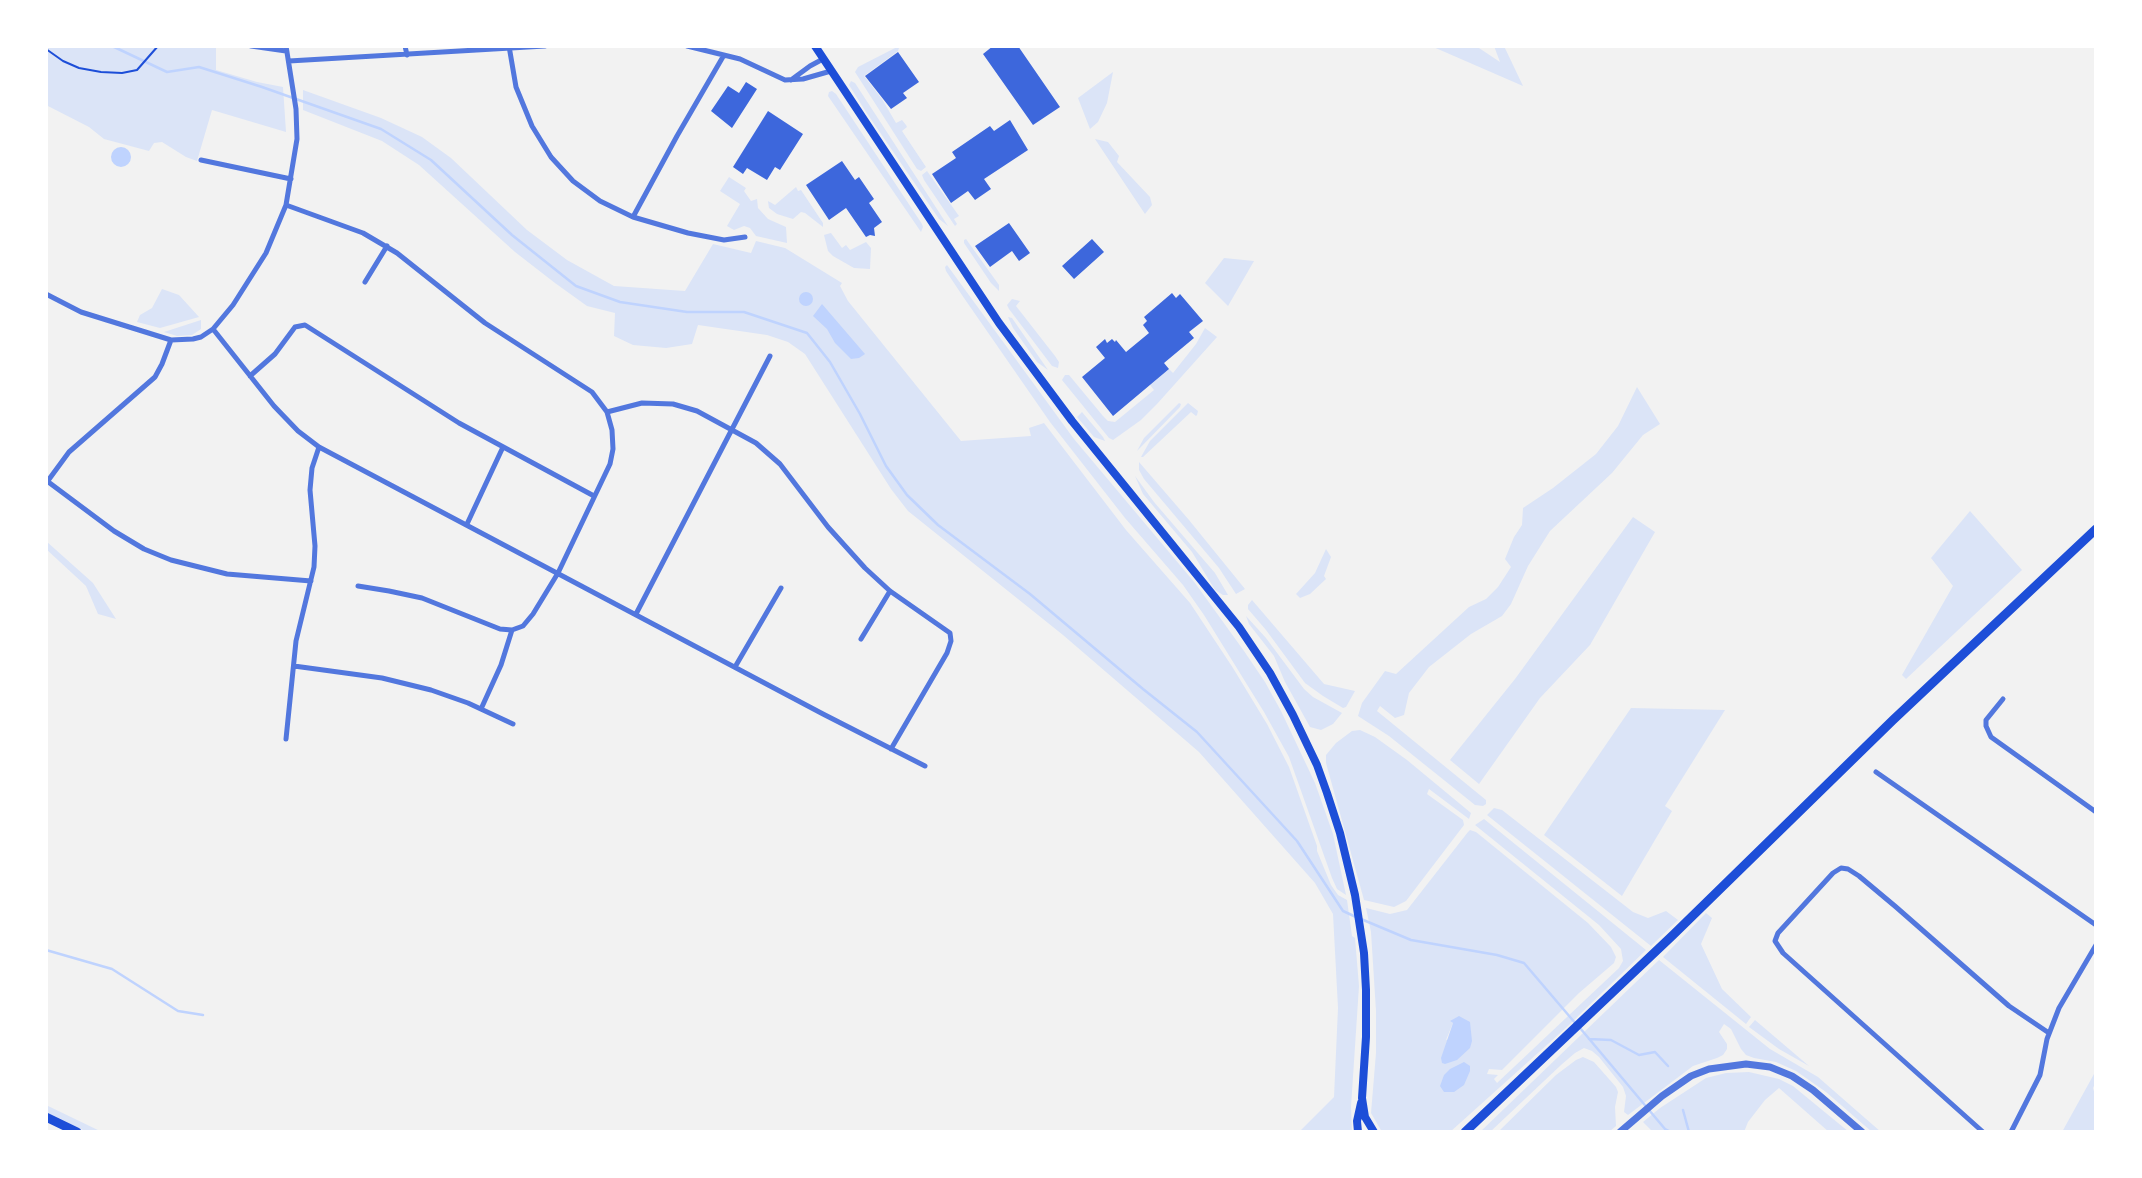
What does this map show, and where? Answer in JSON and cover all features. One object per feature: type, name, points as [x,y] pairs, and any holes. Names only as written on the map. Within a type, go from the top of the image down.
[{"type":"main road","points":[[815,46],[991,311],[1095,451],[1239,627],[1270,673],[1293,715],[1317,765],[1340,833],[1355,895],[1362,935],[1366,1005],[1362,1098],[1365,1117],[1374,1132]]},
{"type":"main road","points":[[1465,1132],[1566,1038],[1893,720],[2096,529]]},
{"type":"main road","points":[[1358,1132],[1357,1114],[1362,1098]]},
{"type":"main road","points":[[46,1117],[77,1132]]},
{"type":"street","points":[[46,294],[74,309],[171,340],[193,339],[213,330],[233,305],[266,253],[286,205],[296,150],[296,109],[286,49],[251,46]]},
{"type":"street","points":[[405,46],[406,55]]},
{"type":"street","points":[[289,61],[545,46]]},
{"type":"street","points":[[687,46],[750,63],[775,76],[790,80],[807,78],[831,71]]},
{"type":"street","points":[[509,48],[514,76],[524,108],[536,134],[551,157],[584,190],[633,217],[688,233],[724,240],[745,237]]},
{"type":"street","points":[[633,217],[724,55]]},
{"type":"street","points":[[790,80],[823,59]]},
{"type":"street","points":[[201,160],[291,179]]},
{"type":"street","points":[[286,205],[363,233],[387,246],[484,323],[585,387],[598,398],[607,412],[612,430],[613,449],[610,464],[558,573],[533,614],[523,626],[512,630],[500,629],[422,598],[389,590],[358,586]]},
{"type":"street","points":[[365,282],[387,246]]},
{"type":"street","points":[[250,376],[275,354],[295,327],[305,325],[424,402],[594,496]]},
{"type":"street","points":[[213,330],[287,420],[320,447],[925,766]]},
{"type":"street","points":[[171,340],[155,377],[69,452],[47,482],[114,531],[144,549],[164,558],[227,574],[312,581]]},
{"type":"street","points":[[636,614],[770,356]]},
{"type":"street","points":[[607,412],[642,403],[664,403],[697,412],[756,443],[772,455],[842,544],[865,568],[890,591],[947,631],[951,638],[946,653],[891,749]]},
{"type":"street","points":[[286,738],[299,628],[312,581],[315,546],[311,509],[311,476],[320,447]]},
{"type":"street","points":[[467,524],[503,447]]},
{"type":"street","points":[[735,667],[781,588]]},
{"type":"street","points":[[860,638],[890,591]]},
{"type":"street","points":[[481,709],[504,659],[512,630]]},
{"type":"street","points":[[294,666],[382,678],[431,690],[481,709],[513,724]]},
{"type":"street","points":[[2003,699],[1986,720],[1986,726],[1991,737],[2096,812]]},
{"type":"street","points":[[1876,772],[2096,925]]},
{"type":"street","points":[[1983,1132],[1783,953],[1776,941],[1778,933],[1833,873],[1841,868],[1848,869],[1896,907],[2009,1006],[2049,1032]]},
{"type":"street","points":[[2011,1132],[2040,1075],[2049,1032],[2066,993],[2096,945]]},
{"type":"street","points":[[1620,1132],[1681,1082],[1700,1072],[1734,1064],[1756,1065],[1783,1072],[1804,1084],[1862,1132]]},
{"type":"path","points":[[46,49],[63,61],[90,71],[131,72],[141,67],[158,46]]},
{"type":"shaded area","points":[[46,46],[216,46],[216,70],[257,82],[283,87],[286,132],[212,110],[197,161],[186,157],[162,142],[154,143],[149,151],[104,139],[89,127],[46,105]]},
{"type":"shaded area","points":[[1431,46],[1476,46],[1500,62],[1494,46],[1504,46],[1523,86]]},
{"type":"shaded area","points":[[897,47],[899,48],[898,51],[864,76],[882,99],[896,123],[902,120],[906,125],[907,127],[902,131],[926,167],[921,171],[917,169],[855,72],[858,67]]},
{"type":"shaded area","points":[[1113,72],[1107,103],[1098,122],[1090,129],[1078,98]]},
{"type":"shaded area","points":[[851,81],[855,83],[948,226],[939,219],[866,112],[849,85]]},
{"type":"shaded area","points":[[303,90],[381,118],[422,137],[451,158],[527,230],[567,260],[614,286],[685,291],[713,244],[751,253],[756,241],[785,248],[842,283],[840,286],[848,301],[961,441],[1031,436],[1029,428],[1044,423],[1126,530],[1190,603],[1233,668],[1267,724],[1289,767],[1317,846],[1317,851],[1331,885],[1338,895],[1347,900],[1352,936],[1355,938],[1359,986],[1351,1107],[1352,1132],[1299,1132],[1334,1097],[1338,1008],[1333,914],[1315,883],[1199,752],[1063,635],[908,511],[891,489],[805,354],[788,342],[767,335],[698,325],[692,344],[666,348],[633,345],[614,336],[615,313],[587,306],[555,283],[515,252],[419,165],[382,141],[303,110]]},
{"type":"shaded area","points":[[832,91],[836,94],[922,224],[921,232],[828,96],[829,92]]},
{"type":"shaded area","points":[[1095,139],[1108,142],[1119,156],[1117,162],[1150,197],[1152,205],[1145,214]]},
{"type":"shaded area","points":[[927,171],[959,216],[954,219],[957,224],[955,226],[924,180],[922,175]]},
{"type":"shaded area","points":[[729,177],[746,188],[744,191],[751,201],[757,199],[758,208],[768,219],[786,227],[787,243],[756,236],[750,228],[744,226],[734,230],[727,226],[740,204],[720,191]]},
{"type":"shaded area","points":[[796,187],[798,191],[801,190],[823,223],[823,227],[805,213],[801,212],[793,219],[777,214],[769,208],[768,201],[775,205]]},
{"type":"shaded area","points":[[831,233],[842,248],[846,245],[850,250],[866,242],[871,248],[870,269],[854,268],[833,256],[828,251],[824,235]]},
{"type":"shaded area","points":[[966,239],[999,285],[999,291],[991,283],[964,243]]},
{"type":"shaded area","points":[[1224,258],[1254,261],[1228,306],[1205,283]]},
{"type":"shaded area","points":[[947,265],[1074,439],[1195,583],[1265,682],[1315,783],[1333,834],[1346,895],[1337,889],[1332,878],[1289,757],[1264,712],[1204,615],[1183,585],[1125,518],[1050,422],[946,271],[945,267]]},
{"type":"shaded area","points":[[162,289],[179,295],[199,317],[160,328],[137,322],[140,315],[152,308]]},
{"type":"shaded area","points":[[1012,299],[1020,301],[1016,306],[1055,356],[1059,362],[1058,368],[1052,366],[1009,309],[1007,305]]},
{"type":"shaded area","points":[[1008,317],[1012,318],[1048,370],[1037,362],[1013,328]]},
{"type":"shaded area","points":[[201,320],[201,329],[192,335],[177,336],[164,332]]},
{"type":"shaded area","points":[[1205,328],[1217,337],[1141,420],[1113,440],[1109,438],[1062,380],[1065,375],[1069,375],[1103,416],[1108,421],[1115,422],[1154,390],[1150,385],[1169,369],[1173,373],[1196,344]]},
{"type":"shaded area","points":[[1637,387],[1660,424],[1643,435],[1612,473],[1550,531],[1528,566],[1511,604],[1502,616],[1471,634],[1429,667],[1409,693],[1404,715],[1395,718],[1380,706],[1377,711],[1486,800],[1486,804],[1483,806],[1475,805],[1389,736],[1358,716],[1362,703],[1385,671],[1396,674],[1469,607],[1486,599],[1498,587],[1511,567],[1505,559],[1514,537],[1522,525],[1523,508],[1553,488],[1596,454],[1618,426]]},
{"type":"shaded area","points":[[1179,403],[1181,404],[1180,407],[1137,451],[1144,438]]},
{"type":"shaded area","points":[[1188,403],[1198,411],[1197,415],[1191,412],[1141,457],[1150,441]]},
{"type":"shaded area","points":[[1082,412],[1105,441],[1094,437],[1077,417]]},
{"type":"shaded area","points":[[1139,462],[1245,589],[1236,594],[1219,568],[1144,479],[1139,470]]},
{"type":"shaded area","points":[[1135,476],[1154,502],[1215,573],[1228,595],[1223,595],[1215,590],[1192,552],[1143,494]]},
{"type":"shaded area","points":[[1970,511],[2022,570],[1906,679],[1902,675],[1953,586],[1931,558]]},
{"type":"shaded area","points":[[1633,517],[1655,532],[1590,645],[1540,698],[1479,784],[1450,760],[1515,679]]},
{"type":"shaded area","points":[[46,541],[93,583],[116,619],[98,614],[86,586],[46,549]]},
{"type":"shaded area","points":[[1326,549],[1331,557],[1324,576],[1326,579],[1310,594],[1300,598],[1296,594],[1315,573]]},
{"type":"shaded area","points":[[1252,600],[1324,684],[1355,691],[1346,707],[1343,708],[1305,683],[1248,609],[1248,605]]},
{"type":"shaded area","points":[[1246,616],[1266,638],[1304,689],[1313,697],[1342,713],[1333,724],[1321,730],[1310,727],[1285,682],[1274,656],[1249,624]]},
{"type":"shaded area","points":[[1631,708],[1725,710],[1665,806],[1672,811],[1622,896],[1544,835]]},
{"type":"shaded area","points":[[1360,730],[1375,737],[1407,760],[1471,813],[1469,819],[1429,789],[1427,794],[1463,820],[1464,825],[1406,901],[1394,907],[1364,900],[1326,763],[1326,755],[1336,743],[1352,731]]},
{"type":"shaded area","points":[[1494,808],[1502,810],[1633,912],[1648,918],[1666,911],[1678,920],[1651,946],[1487,815]]},
{"type":"shaded area","points":[[1484,819],[1646,950],[1568,1026],[1450,1132],[1382,1132],[1371,1113],[1376,1053],[1376,1011],[1371,932],[1366,908],[1390,914],[1407,910],[1470,830],[1476,832],[1588,923],[1611,947],[1616,957],[1614,963],[1579,993],[1502,1070],[1489,1069],[1487,1074],[1498,1075],[1494,1079],[1497,1083],[1619,968],[1623,961],[1621,949],[1599,925],[1475,825]],"holes":[[[1450,1021],[1471,1030],[1446,1040],[1453,1023]]]},
{"type":"shaded area","points":[[1706,913],[1712,918],[1701,944],[1722,989],[1751,1017],[1746,1024],[1663,957]]},
{"type":"shaded area","points":[[1659,960],[1770,1049],[1818,1077],[1881,1132],[1872,1132],[1826,1092],[1796,1071],[1776,1062],[1746,1055],[1731,1029],[1724,1024],[1719,1032],[1727,1044],[1727,1049],[1723,1055],[1693,1066],[1628,1115],[1624,1112],[1626,1096],[1623,1087],[1599,1057],[1592,1051],[1584,1048],[1561,1065],[1490,1132],[1480,1132]]},
{"type":"shaded area","points":[[1755,1020],[1809,1066],[1779,1049],[1749,1027]]},
{"type":"shaded area","points":[[1583,1057],[1594,1062],[1616,1087],[1618,1092],[1615,1107],[1616,1126],[1609,1132],[1498,1132],[1556,1075]]},
{"type":"shaded area","points":[[1749,1072],[1779,1079],[1793,1086],[1849,1132],[1829,1132],[1779,1088],[1765,1100],[1748,1122],[1744,1132],[1653,1132],[1643,1122],[1660,1108],[1706,1078],[1726,1073]]},
{"type":"shaded area","points":[[2094,1074],[2096,1081],[2093,1088],[2096,1098],[2096,1132],[2062,1132]]},
{"type":"shaded area","points":[[46,1105],[102,1132],[87,1132],[46,1112]]},
{"type":"water","points":[[121,147],[128,150],[131,157],[128,164],[121,167],[114,164],[111,157],[114,150]]},
{"type":"water","points":[[803,292],[809,292],[813,299],[809,306],[803,306],[799,302],[799,296]]},
{"type":"water","points":[[822,304],[865,354],[859,358],[851,359],[835,343],[827,329],[813,316]]},
{"type":"water","points":[[1459,1016],[1470,1022],[1472,1041],[1470,1048],[1457,1060],[1445,1064],[1442,1063],[1441,1058],[1453,1023],[1450,1021]]},
{"type":"water","points":[[1464,1062],[1470,1066],[1470,1071],[1464,1085],[1454,1092],[1444,1092],[1440,1086],[1444,1075],[1450,1069]]},
{"type":"building","points":[[993,46],[1018,46],[1060,107],[1033,125],[983,54]]},
{"type":"building","points":[[898,52],[919,82],[903,93],[907,98],[891,109],[865,76]]},
{"type":"building","points":[[746,82],[757,89],[732,128],[711,111],[728,86],[739,93]]},
{"type":"building","points":[[768,111],[803,134],[780,170],[775,167],[767,180],[747,168],[743,174],[733,167]]},
{"type":"building","points":[[1010,120],[1028,150],[984,179],[991,189],[975,200],[968,191],[951,203],[932,174],[956,158],[952,152],[990,126],[994,131]]},
{"type":"building","points":[[842,161],[855,180],[859,177],[874,199],[869,203],[882,222],[874,228],[875,236],[870,235],[866,237],[846,208],[829,220],[806,185]]},
{"type":"building","points":[[1009,223],[1030,253],[1019,261],[1012,251],[990,267],[975,246]]},
{"type":"building","points":[[1092,239],[1104,252],[1074,279],[1062,266]]},
{"type":"building","points":[[1172,293],[1176,298],[1180,294],[1203,321],[1189,332],[1194,338],[1164,363],[1169,369],[1113,416],[1082,377],[1105,358],[1096,347],[1105,339],[1107,343],[1112,339],[1115,342],[1116,340],[1126,352],[1149,333],[1143,325],[1147,321],[1144,317]]},
{"type":"waterway","points":[[112,46],[167,72],[199,67],[381,129],[431,160],[512,235],[576,286],[620,302],[687,312],[744,312],[807,333],[830,362],[860,414],[886,466],[907,495],[938,525],[1030,594],[1197,732],[1297,841],[1343,911],[1356,917]]},
{"type":"waterway","points":[[1361,919],[1411,940],[1497,955],[1524,963],[1576,1024]]},
{"type":"waterway","points":[[46,950],[112,969],[178,1011],[203,1015]]},
{"type":"waterway","points":[[1580,1028],[1665,1129],[1671,1132]]},
{"type":"waterway","points":[[1589,1039],[1611,1040],[1639,1055],[1655,1052],[1668,1066]]},
{"type":"waterway","points":[[1683,1110],[1689,1132]]}]
